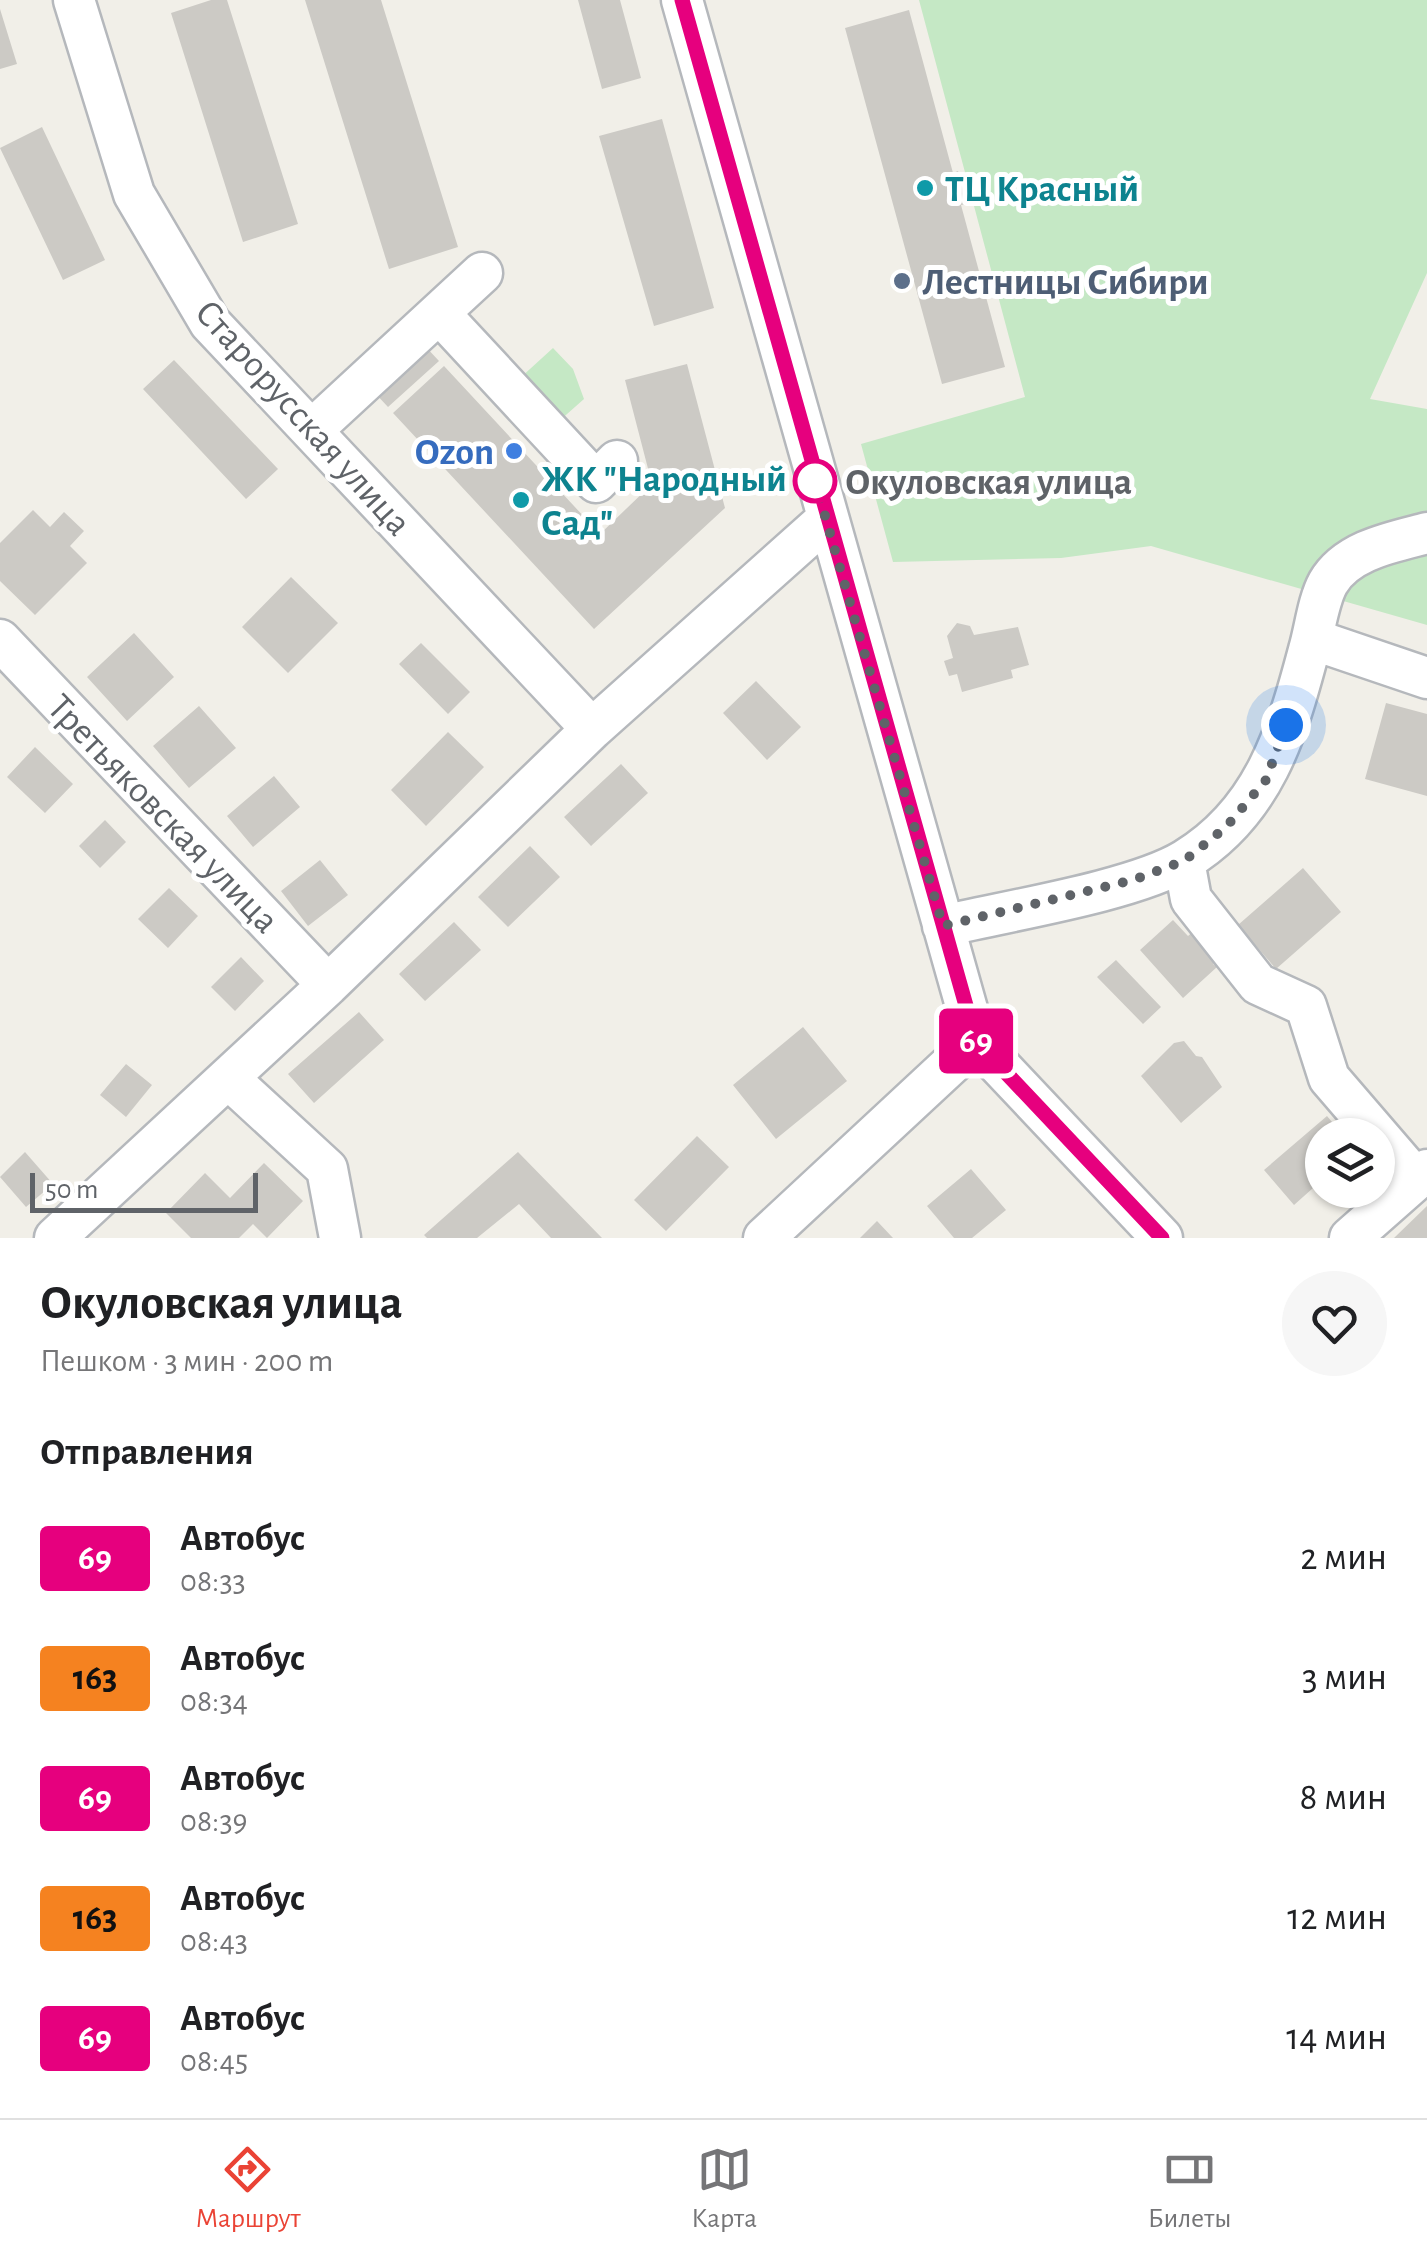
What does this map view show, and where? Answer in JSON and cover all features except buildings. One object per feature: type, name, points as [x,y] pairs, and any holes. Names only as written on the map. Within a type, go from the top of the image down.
[{"type":"street","name":"Старорусская улица","points":[[74,0],[134,194],[210,322],[592,729]]},
{"type":"street","points":[[682,0],[976,1041],[1162,1238]]},
{"type":"street","points":[[320,439],[482,273]]},
{"type":"street","points":[[439,313],[596,482],[617,461]]},
{"type":"street","points":[[320,439],[381,400]]},
{"type":"street","points":[[55,1238],[328,985],[592,729],[826,520]]},
{"type":"street","points":[[943,926],[1133,880],[1184,861],[1226,827],[1266,780],[1328,582],[1361,552],[1427,532]]},
{"type":"street","name":"Третьяковская улица","points":[[0,640],[328,985]]},
{"type":"street","points":[[1312,640],[1427,678]]},
{"type":"street","points":[[1184,861],[1191,899],[1258,984],[1306,1006],[1330,1078],[1422,1175],[1350,1238]]},
{"type":"street","points":[[764,1238],[976,1041]]},
{"type":"street","points":[[228,1078],[327,1169],[340,1238]]},
{"type":"green space","points":[[919,0],[1427,0],[1427,273],[1370,399],[1427,409],[1427,625],[1151,546],[1061,558],[893,562],[861,444],[1025,397]]},
{"type":"green space","points":[[553,348],[573,369],[584,399],[558,422],[519,379]]},
{"type":"bus line","name":"69","points":[[682,0],[976,1041],[1162,1238]]},
{"type":"place","name":"ТЦ Красный","points":[[925,188]]},
{"type":"place","name":"Лестницы Сибири","points":[[902,281]]},
{"type":"place","name":"Ozon","points":[[514,451]]},
{"type":"place","name":"Окуловская улица","points":[[815,481]]},
{"type":"place","name":"ЖК \"Народный Сад\"","points":[[521,500]]},
{"type":"route","points":[[815,481],[943,926],[1133,880],[1184,861],[1226,827],[1266,780],[1286,725]]}]
